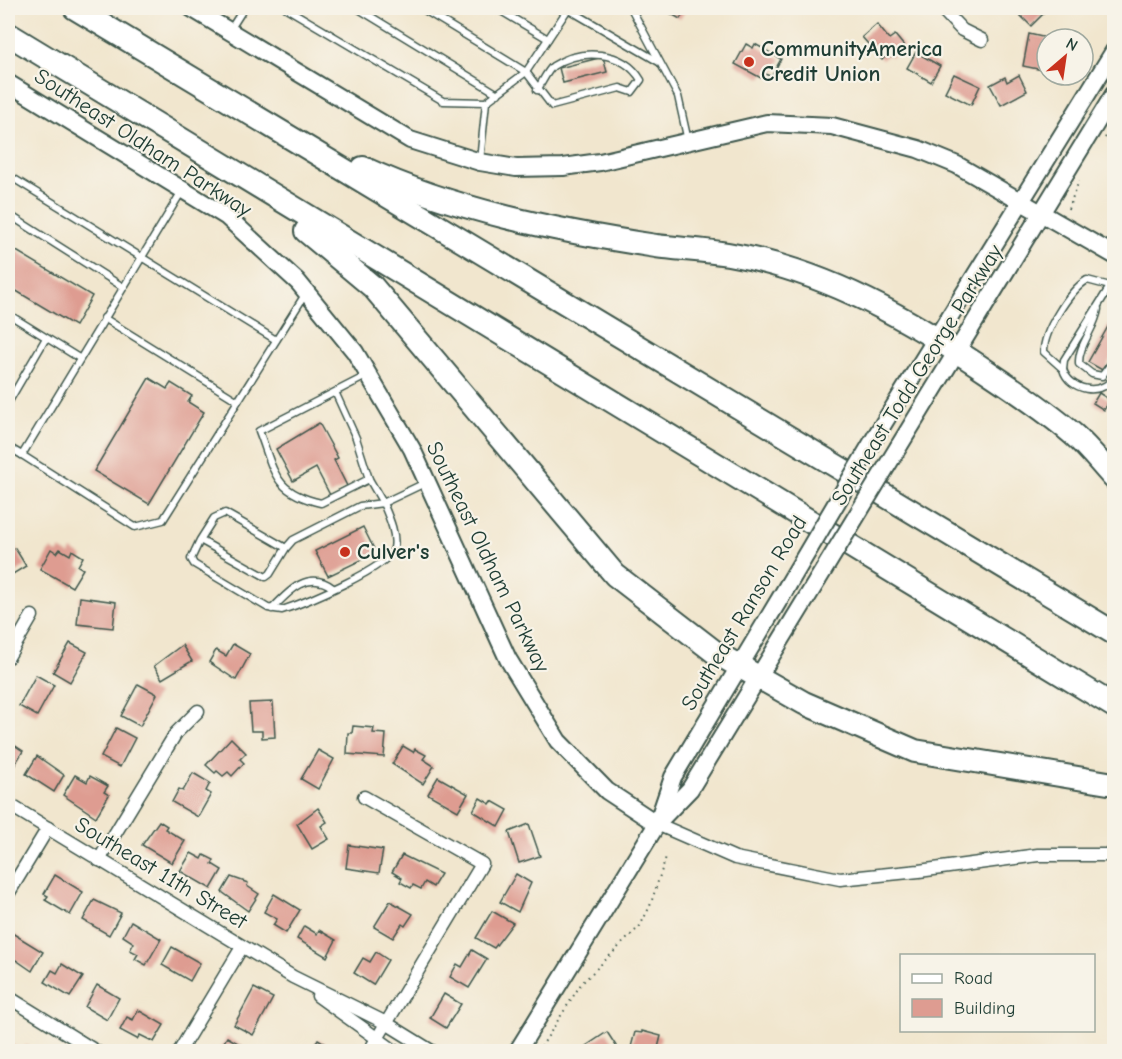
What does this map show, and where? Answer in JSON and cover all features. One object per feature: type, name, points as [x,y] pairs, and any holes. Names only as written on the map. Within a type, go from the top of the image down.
[{"type":"highway","points":[[75,8],[1114,633]]},
{"type":"highway","points":[[8,34],[1114,706]]},
{"type":"highway","points":[[106,95],[110,106],[290,218],[373,287],[615,575],[716,653],[758,679],[804,703],[915,751],[1114,784]]},
{"type":"highway","points":[[278,131],[297,132],[351,162],[392,181],[446,200],[575,232],[657,246],[729,254],[789,269],[843,287],[957,351],[1075,436],[1114,478]]},
{"type":"main road","points":[[191,8],[410,140],[480,162],[516,168],[563,167],[600,162],[767,123],[832,126],[918,149],[982,178],[1114,255]]},
{"type":"main road","name":"Southeast Todd George Parkway","points":[[937,338],[1114,51]]},
{"type":"main road","name":"Southeast Oldham Parkway","points":[[8,83],[227,217],[306,292],[355,352],[412,449],[508,659],[558,741],[607,791],[657,824]]},
{"type":"main road","name":"Southeast Todd George Parkway","points":[[758,679],[1114,94]]},
{"type":"main road","name":"Southeast Ranson Road","points":[[657,824],[673,777],[877,434],[937,338]]},
{"type":"main road","name":"Southeast Ranson Road","points":[[517,1052],[657,824],[690,789],[758,679]]},
{"type":"street","points":[[941,8],[962,30],[982,40]]},
{"type":"street","points":[[8,657],[32,616]]},
{"type":"street","points":[[99,860],[176,733],[198,711]]},
{"type":"street","points":[[364,797],[482,864],[369,1052]]},
{"type":"street","name":"Southeast 11th Street","points":[[8,804],[293,977],[386,1023],[433,1052]]},
{"type":"street","name":"Southeast Oldham Parkway","points":[[657,824],[735,858],[840,879],[1038,855],[1114,855]]},
{"type":"street","points":[[8,894],[48,828]]},
{"type":"street","points":[[178,1052],[242,947]]},
{"type":"street","name":"Southeast 11th Street","points":[[293,977],[396,1052]]},
{"type":"street","points":[[8,997],[97,1052]]},
{"type":"lane","points":[[230,30],[244,8]]},
{"type":"lane","points":[[286,8],[442,101],[486,102],[498,94],[526,72],[567,8],[658,62]]},
{"type":"lane","points":[[357,8],[498,94]]},
{"type":"lane","points":[[421,8],[526,72],[537,90],[552,106],[620,88],[632,92],[641,80],[636,72],[601,53],[551,67],[537,90]]},
{"type":"lane","points":[[496,8],[548,39]]},
{"type":"lane","points":[[631,8],[678,96],[688,141]]},
{"type":"lane","points":[[480,162],[486,102]]},
{"type":"lane","points":[[8,174],[276,340]]},
{"type":"lane","points":[[22,455],[183,190]]},
{"type":"lane","points":[[8,214],[123,287]]},
{"type":"lane","points":[[1062,369],[1064,360],[1113,284],[1087,280],[1076,286],[1044,340],[1044,352],[1062,369],[1071,383],[1080,388],[1103,387],[1114,377]]},
{"type":"lane","points":[[8,447],[135,527],[163,520],[306,292]]},
{"type":"lane","points":[[1098,306],[1094,325],[1080,351],[1079,364],[1092,374],[1102,376],[1113,361]]},
{"type":"lane","points":[[8,314],[79,358]]},
{"type":"lane","points":[[104,318],[238,401]]},
{"type":"lane","points":[[8,403],[46,338]]},
{"type":"lane","points":[[368,375],[336,394],[259,431],[278,482],[289,492],[303,499],[321,503],[369,479]]},
{"type":"lane","points":[[286,548],[225,513],[214,518],[191,559],[194,564],[272,609],[282,610],[296,606],[378,566],[391,555],[395,546],[394,535],[383,503],[369,479],[356,438],[336,394]]},
{"type":"lane","points":[[200,540],[266,577],[293,540],[351,510],[383,503],[427,482]]},
{"type":"lane","points":[[272,609],[297,585],[308,580],[326,582],[333,588]]},
{"type":"path","points":[[1068,209],[1072,196]]},
{"type":"path","points":[[538,1052],[581,984],[640,926],[650,906],[666,856]]},
{"type":"building","points":[[661,8],[684,8],[686,9],[680,19]]},
{"type":"building","points":[[1013,8],[1042,8],[1046,11],[1031,26]]},
{"type":"building","points":[[877,24],[889,39],[895,35],[904,46],[891,57],[888,54],[882,60],[862,37]]},
{"type":"building","points":[[1029,34],[1035,35],[1035,68],[1023,66]]},
{"type":"building","points":[[746,44],[753,48],[755,44],[781,59],[771,77],[764,73],[761,78],[735,64]]},
{"type":"building","points":[[916,52],[940,66],[931,82],[907,68]]},
{"type":"building","points":[[603,57],[607,72],[563,83],[559,68]]},
{"type":"building","points":[[954,74],[980,86],[971,105],[945,92]]},
{"type":"building","points":[[1019,75],[1027,91],[1001,105],[990,85],[1005,77],[1007,82]]},
{"type":"building","points":[[8,246],[92,296],[75,326],[8,286]]},
{"type":"building","points":[[1114,316],[1114,353],[1104,371],[1088,362]]},
{"type":"building","points":[[149,378],[167,389],[171,383],[192,396],[188,402],[204,412],[149,504],[94,471]]},
{"type":"building","points":[[1099,393],[1110,400],[1104,410],[1093,403]]},
{"type":"building","points":[[319,423],[338,458],[334,460],[347,486],[330,495],[316,468],[293,481],[276,449]]},
{"type":"building","name":"Culver's","points":[[363,527],[376,553],[328,576],[315,551]]},
{"type":"building","points":[[15,548],[26,566],[8,577],[8,553]]},
{"type":"building","points":[[51,549],[57,553],[60,549],[70,555],[72,550],[83,557],[78,566],[83,569],[72,587],[40,569]]},
{"type":"building","points":[[80,597],[116,602],[113,628],[77,624]]},
{"type":"building","points":[[70,643],[87,652],[70,682],[53,672]]},
{"type":"building","points":[[233,644],[250,654],[236,680],[209,662],[216,650],[226,656]]},
{"type":"building","points":[[182,645],[192,661],[162,679],[154,666]]},
{"type":"building","points":[[36,675],[54,685],[37,716],[19,706]]},
{"type":"building","points":[[138,684],[157,694],[140,726],[121,716]]},
{"type":"building","points":[[273,702],[275,737],[262,738],[262,731],[251,731],[249,703]]},
{"type":"building","points":[[353,726],[374,728],[373,733],[386,734],[384,757],[347,754],[348,733],[352,733]]},
{"type":"building","points":[[116,728],[135,738],[120,767],[101,757]]},
{"type":"building","points":[[231,738],[246,753],[240,759],[244,763],[232,776],[228,772],[223,776],[217,771],[215,773],[206,765]]},
{"type":"building","points":[[8,741],[23,751],[13,768],[8,765]]},
{"type":"building","points":[[403,746],[413,752],[415,749],[426,755],[423,759],[434,766],[423,784],[392,764]]},
{"type":"building","points":[[318,750],[334,759],[318,789],[301,779]]},
{"type":"building","points":[[37,756],[64,775],[54,792],[26,774]]},
{"type":"building","points":[[193,773],[210,783],[206,791],[211,794],[198,817],[172,802],[179,789],[183,791]]},
{"type":"building","points":[[75,775],[87,782],[90,776],[108,786],[104,792],[109,795],[96,817],[63,795]]},
{"type":"building","points":[[438,777],[468,794],[458,811],[428,794]]},
{"type":"building","points":[[480,798],[490,804],[492,801],[508,810],[499,827],[473,811]]},
{"type":"building","points":[[318,808],[327,822],[321,826],[329,839],[312,849],[297,824]]},
{"type":"building","points":[[159,821],[167,826],[165,829],[185,841],[172,863],[142,845]]},
{"type":"building","points":[[529,824],[540,856],[519,863],[509,832]]},
{"type":"building","points":[[349,845],[383,850],[379,873],[346,868]]},
{"type":"building","points":[[191,853],[202,859],[204,855],[214,860],[212,864],[222,870],[211,889],[180,871]]},
{"type":"building","points":[[402,855],[441,874],[433,887],[425,882],[421,889],[413,885],[411,888],[400,882],[402,878],[392,872]]},
{"type":"building","points":[[516,874],[531,883],[518,912],[500,902]]},
{"type":"building","points":[[55,875],[83,892],[70,915],[45,900],[48,896],[44,894]]},
{"type":"building","points":[[231,877],[248,883],[247,886],[259,894],[248,911],[222,892]]},
{"type":"building","points":[[274,894],[300,910],[286,933],[273,925],[277,919],[264,912]]},
{"type":"building","points":[[94,900],[121,913],[109,935],[83,920]]},
{"type":"building","points":[[390,901],[413,914],[405,926],[402,924],[393,938],[374,927]]},
{"type":"building","points":[[492,911],[513,923],[494,948],[476,938]]},
{"type":"building","points":[[131,921],[161,939],[146,965],[135,959],[138,954],[130,950],[134,943],[123,936]]},
{"type":"building","points":[[304,926],[317,934],[319,930],[336,940],[327,957],[297,939]]},
{"type":"building","points":[[12,933],[43,952],[32,971],[16,960],[13,964],[8,960],[8,941]]},
{"type":"building","points":[[172,947],[200,963],[190,981],[162,965]]},
{"type":"building","points":[[472,950],[487,959],[469,988],[450,977],[457,964],[462,967]]},
{"type":"building","points":[[376,952],[388,960],[373,985],[354,973],[363,958],[370,962]]},
{"type":"building","points":[[62,964],[83,977],[70,997],[45,982],[52,970],[57,973]]},
{"type":"building","points":[[97,985],[119,998],[107,1020],[85,1007]]},
{"type":"building","points":[[254,988],[273,998],[253,1035],[234,1025]]},
{"type":"building","points":[[444,994],[461,1004],[446,1028],[430,1018]]},
{"type":"building","points":[[138,1010],[164,1025],[154,1042],[140,1035],[137,1039],[120,1030],[127,1017],[133,1020]]},
{"type":"building","points":[[642,1031],[661,1036],[657,1052],[641,1052],[631,1047],[635,1032],[642,1033]]},
{"type":"building","points":[[607,1032],[620,1052],[590,1052],[586,1046]]},
{"type":"building","points":[[227,1037],[245,1047],[243,1052],[218,1052]]},
{"type":"building","points":[[318,1039],[334,1049],[333,1052],[310,1052]]},
{"type":"building","points":[[9,1043],[23,1051],[26,1045],[38,1052],[8,1052]]},
{"type":"place","name":"CommunityAmerica Credit Union","points":[[749,62]]},
{"type":"place","name":"Culver's","points":[[345,552]]}]
